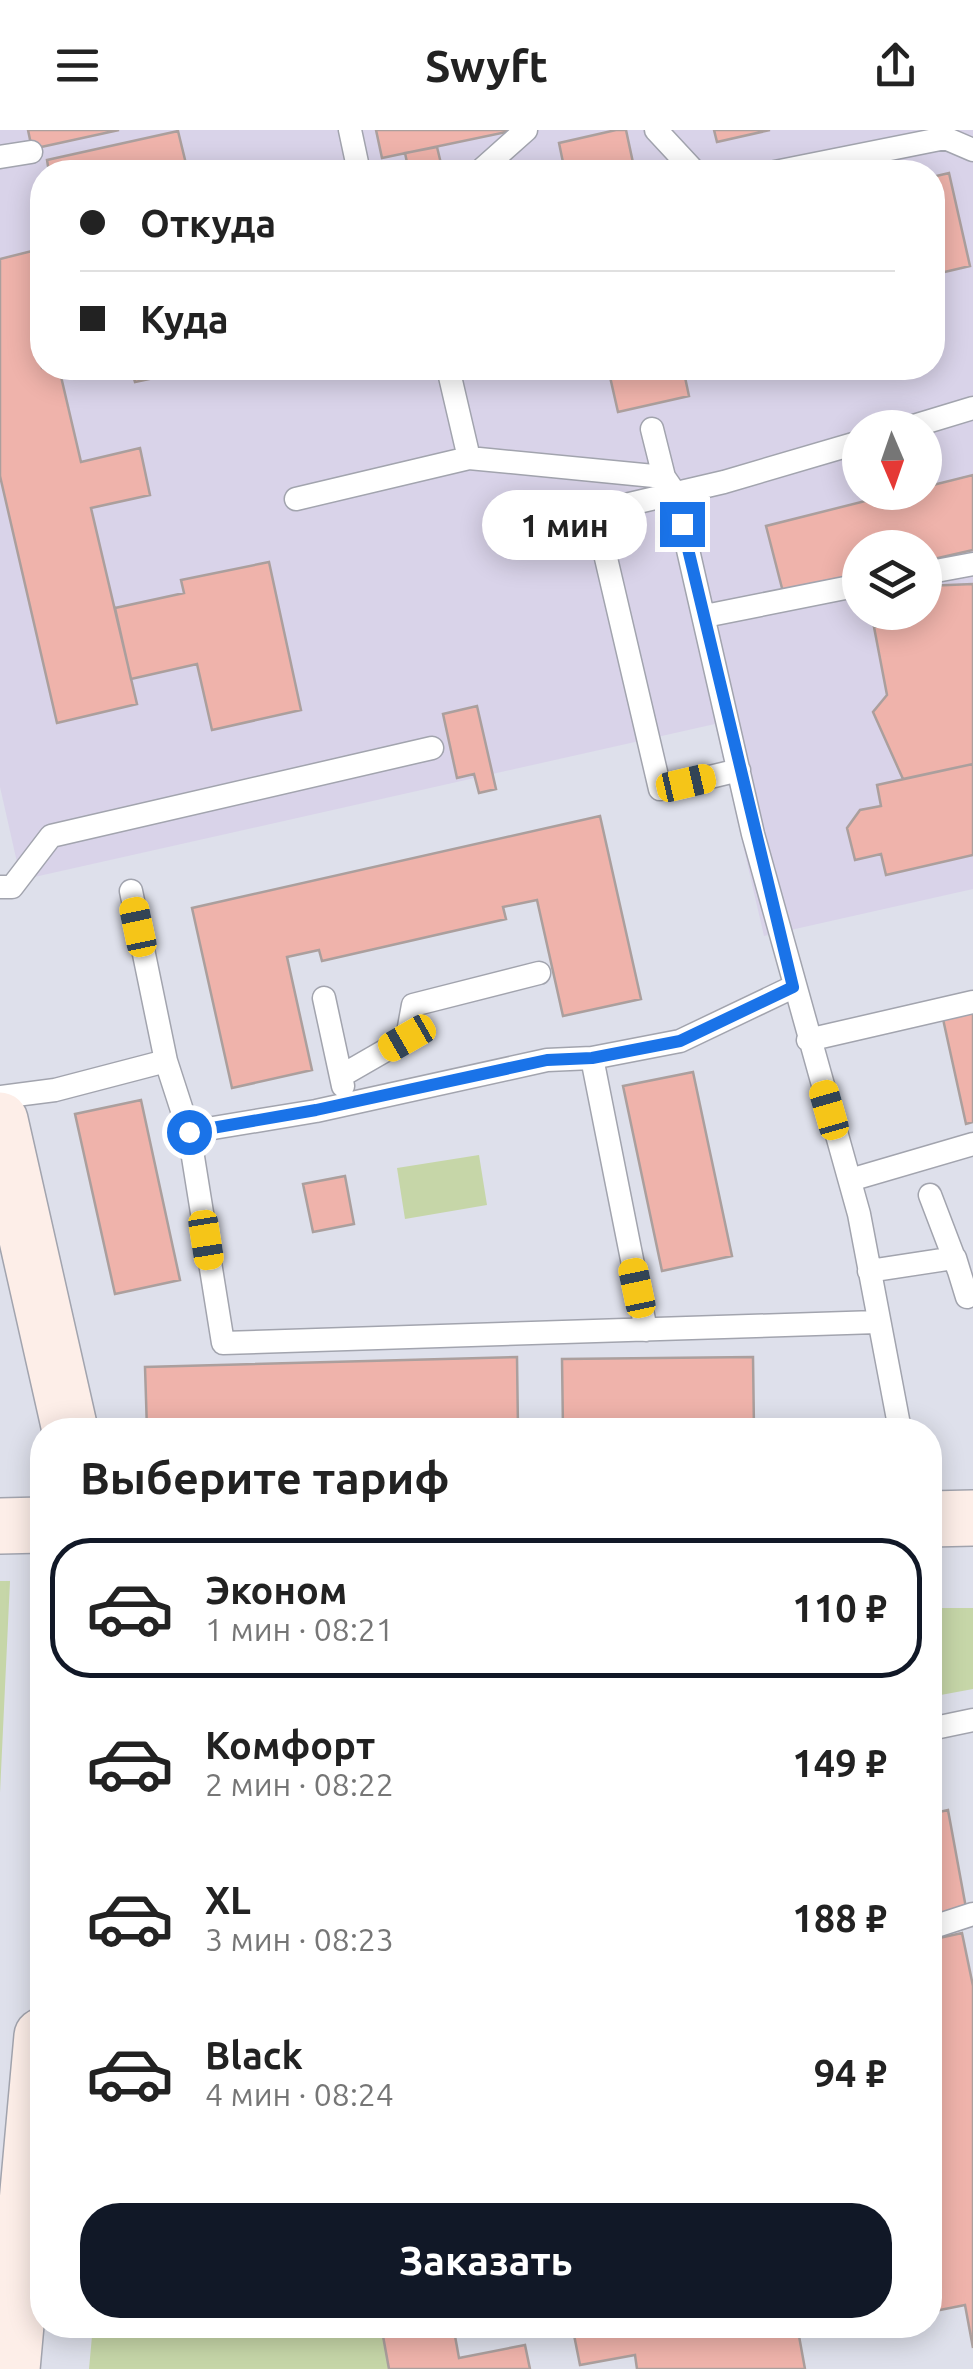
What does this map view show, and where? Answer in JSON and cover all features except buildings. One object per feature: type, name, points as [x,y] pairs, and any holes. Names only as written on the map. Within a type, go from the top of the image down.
[{"type":"street","points":[[0,1120],[67,1418]]},
{"type":"street","points":[[942,1519],[973,1518]]},
{"type":"street","points":[[0,1526],[30,1526]]},
{"type":"street","points":[[12,2369],[30,2190]]},
{"type":"lane","points":[[350,130],[356,160]]},
{"type":"lane","points":[[492,160],[526,130]]},
{"type":"lane","points":[[656,130],[684,160]]},
{"type":"lane","points":[[835,160],[944,138],[973,150]]},
{"type":"lane","points":[[0,158],[31,152]]},
{"type":"lane","points":[[451,380],[470,458]]},
{"type":"lane","points":[[942,417],[973,408]]},
{"type":"lane","points":[[652,429],[705,616],[793,987],[850,1180],[898,1418]]},
{"type":"lane","points":[[740,770],[660,789],[602,541],[602,522],[622,506],[669,485],[842,446]]},
{"type":"lane","points":[[296,499],[470,458],[669,485]]},
{"type":"lane","points":[[942,570],[973,564]]},
{"type":"lane","points":[[705,616],[842,589]]},
{"type":"lane","points":[[0,887],[12,887],[51,836],[432,748]]},
{"type":"lane","points":[[131,891],[166,1061],[189,1132],[223,1343],[878,1322]]},
{"type":"lane","points":[[341,1076],[407,1038],[414,1005],[539,973]]},
{"type":"lane","points":[[189,1132],[347,1104],[547,1060],[592,1058],[680,1041],[793,987]]},
{"type":"lane","points":[[324,998],[347,1104]]},
{"type":"lane","points":[[808,1040],[973,1002]]},
{"type":"lane","points":[[592,1058],[646,1330]]},
{"type":"lane","points":[[0,1098],[54,1090],[166,1061]]},
{"type":"lane","points":[[850,1180],[973,1144]]},
{"type":"lane","points":[[930,1195],[964,1263],[967,1296]]},
{"type":"lane","points":[[869,1272],[964,1263]]},
{"type":"lane","points":[[942,1726],[973,1720]]},
{"type":"lane","points":[[942,1924],[973,1914]]},
{"type":"shaded area","points":[[0,130],[973,130],[973,889],[764,936],[715,724],[21,880],[0,787]]},
{"type":"green space","points":[[479,1155],[487,1205],[405,1219],[397,1168]]},
{"type":"green space","points":[[0,1581],[10,1581],[0,1793]]},
{"type":"green space","points":[[942,1608],[973,1608],[973,1689],[942,1695]]},
{"type":"green space","points":[[92,2338],[384,2338],[390,2369],[89,2369]]},
{"type":"route","points":[[189,1132],[316,1110],[547,1060],[592,1058],[680,1041],[793,987],[753,834],[682,524]]}]
